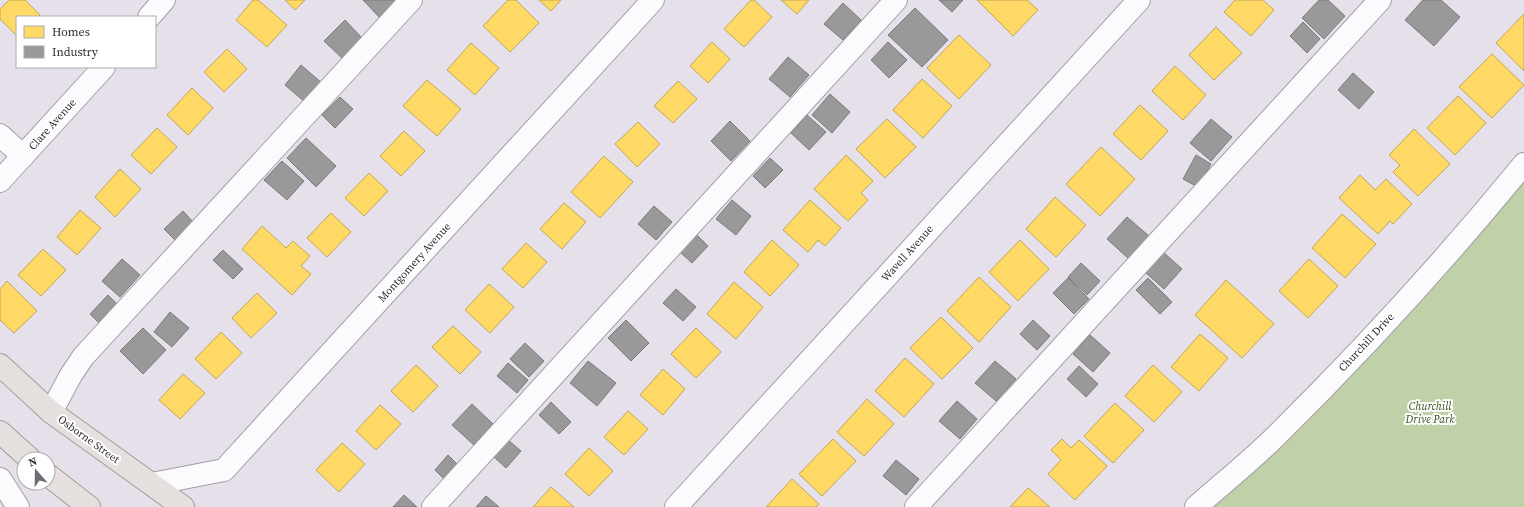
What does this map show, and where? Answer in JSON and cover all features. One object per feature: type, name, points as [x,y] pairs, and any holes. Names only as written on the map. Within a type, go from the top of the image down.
[{"type":"main road","name":"Osborne Street","points":[[0,365],[51,412],[183,507]]},
{"type":"main road","points":[[0,432],[21,451]]},
{"type":"main road","points":[[56,481],[90,507]]},
{"type":"street","points":[[150,16],[164,0]]},
{"type":"street","points":[[51,412],[71,375],[83,357],[411,0]]},
{"type":"street","name":"Montgomery Avenue","points":[[152,484],[224,470],[653,0]]},
{"type":"street","points":[[433,507],[896,0]]},
{"type":"street","name":"Wavell Avenue","points":[[676,507],[1139,0]]},
{"type":"street","points":[[916,507],[1380,0]]},
{"type":"street","name":"Clare Avenue","points":[[0,181],[103,68]]},
{"type":"street","points":[[0,135],[23,156]]},
{"type":"street","name":"Churchill Drive","points":[[1196,507],[1276,436],[1371,338],[1472,226],[1524,164]]},
{"type":"street","points":[[0,479],[18,507]]},
{"type":"green space","name":"Churchill Drive Park","points":[[1524,164],[1524,507],[1196,507]]},
{"type":"building: Homes","points":[[9,0],[25,0],[40,15],[16,16],[16,35],[0,19],[0,9]]},
{"type":"building: Homes","points":[[253,0],[258,0],[287,25],[267,47],[236,20]]},
{"type":"building: Homes","points":[[285,0],[305,0],[295,10]]},
{"type":"building: Homes","points":[[508,0],[516,0],[539,23],[510,52],[483,26]]},
{"type":"building: Homes","points":[[539,0],[561,0],[551,11]]},
{"type":"building: Homes","points":[[751,0],[754,0],[772,17],[744,47],[724,29]]},
{"type":"building: Homes","points":[[781,0],[809,0],[797,14]]},
{"type":"building: Homes","points":[[977,0],[1027,0],[1038,10],[1013,36]]},
{"type":"building: Homes","points":[[1235,0],[1263,0],[1274,10],[1251,36],[1224,12]]},
{"type":"building: Homes","points":[[1524,14],[1524,71],[1496,43]]},
{"type":"building: Homes","points":[[1216,27],[1242,53],[1214,80],[1189,55]]},
{"type":"building: Homes","points":[[959,35],[991,65],[959,99],[927,68]]},
{"type":"building: Homes","points":[[712,42],[730,59],[708,83],[690,66]]},
{"type":"building: Homes","points":[[471,43],[499,68],[475,95],[447,70]]},
{"type":"building: Homes","points":[[227,49],[247,69],[224,92],[204,72]]},
{"type":"building: Homes","points":[[1492,54],[1524,85],[1492,118],[1459,87]]},
{"type":"building: Homes","points":[[1175,66],[1206,95],[1183,120],[1152,91]]},
{"type":"building: Homes","points":[[922,79],[952,106],[923,138],[893,110]]},
{"type":"building: Homes","points":[[427,80],[461,109],[437,136],[403,106]]},
{"type":"building: Homes","points":[[678,81],[697,99],[673,123],[654,106]]},
{"type":"building: Homes","points":[[192,88],[213,108],[188,135],[167,115]]},
{"type":"building: Homes","points":[[1458,96],[1486,123],[1455,155],[1427,128]]},
{"type":"building: Homes","points":[[1140,105],[1168,131],[1141,160],[1113,134]]},
{"type":"building: Homes","points":[[887,119],[916,147],[885,178],[856,149]]},
{"type":"building: Homes","points":[[638,122],[660,144],[637,167],[615,144]]},
{"type":"building: Homes","points":[[157,128],[177,147],[151,174],[131,155]]},
{"type":"building: Homes","points":[[1414,129],[1450,164],[1418,196],[1393,172],[1400,165],[1389,155]]},
{"type":"building: Homes","points":[[404,131],[425,151],[401,176],[380,156]]},
{"type":"building: Homes","points":[[1101,147],[1135,179],[1100,216],[1066,184]]},
{"type":"building: Homes","points":[[846,155],[873,181],[861,193],[868,200],[848,221],[814,189]]},
{"type":"building: Homes","points":[[604,156],[633,182],[600,218],[571,192]]},
{"type":"building: Homes","points":[[120,169],[141,189],[115,217],[95,197]]},
{"type":"building: Homes","points":[[369,173],[388,191],[364,216],[345,198]]},
{"type":"building: Homes","points":[[1360,175],[1375,190],[1386,179],[1412,204],[1393,224],[1390,221],[1378,234],[1339,198]]},
{"type":"building: Homes","points":[[1055,197],[1086,225],[1056,257],[1026,229]]},
{"type":"building: Homes","points":[[810,200],[841,228],[825,246],[818,240],[808,252],[783,230]]},
{"type":"building: Homes","points":[[564,203],[586,222],[562,249],[540,229]]},
{"type":"building: Homes","points":[[80,210],[101,228],[77,255],[57,237]]},
{"type":"building: Homes","points":[[331,213],[351,232],[327,257],[307,238]]},
{"type":"building: Homes","points":[[1342,214],[1376,244],[1345,278],[1312,248]]},
{"type":"building: Homes","points":[[262,226],[286,248],[293,241],[310,256],[301,266],[311,274],[292,295],[242,249]]},
{"type":"building: Homes","points":[[772,240],[799,265],[770,296],[744,272]]},
{"type":"building: Homes","points":[[1020,240],[1049,269],[1018,301],[989,272]]},
{"type":"building: Homes","points":[[526,243],[547,262],[523,288],[502,269]]},
{"type":"building: Homes","points":[[43,249],[66,270],[41,296],[18,275]]},
{"type":"building: Homes","points":[[1309,259],[1338,286],[1308,318],[1279,291]]},
{"type":"building: Homes","points":[[979,277],[1011,307],[979,342],[947,311]]},
{"type":"building: Homes","points":[[1226,280],[1274,324],[1242,358],[1195,315]]},
{"type":"building: Homes","points":[[7,281],[37,311],[14,333],[0,320],[0,289]]},
{"type":"building: Homes","points":[[734,282],[763,307],[736,339],[707,314]]},
{"type":"building: Homes","points":[[489,284],[514,307],[490,333],[465,310]]},
{"type":"building: Homes","points":[[257,293],[277,313],[251,338],[232,318]]},
{"type":"building: Homes","points":[[941,317],[973,348],[942,379],[910,348]]},
{"type":"building: Homes","points":[[453,326],[481,352],[460,374],[432,347]]},
{"type":"building: Homes","points":[[696,328],[721,352],[696,378],[671,354]]},
{"type":"building: Homes","points":[[221,332],[242,353],[216,379],[195,359]]},
{"type":"building: Homes","points":[[1200,334],[1228,358],[1199,391],[1171,367]]},
{"type":"building: Homes","points":[[905,358],[934,384],[904,417],[875,391]]},
{"type":"building: Homes","points":[[416,365],[438,386],[413,412],[391,391]]},
{"type":"building: Homes","points":[[1153,365],[1182,392],[1154,422],[1125,396]]},
{"type":"building: Homes","points":[[663,369],[685,389],[663,415],[640,395]]},
{"type":"building: Homes","points":[[183,374],[205,393],[180,419],[159,400]]},
{"type":"building: Homes","points":[[867,399],[894,424],[864,456],[837,432]]},
{"type":"building: Homes","points":[[1115,403],[1144,430],[1113,463],[1084,436]]},
{"type":"building: Homes","points":[[380,405],[401,424],[376,450],[356,431]]},
{"type":"building: Homes","points":[[628,411],[648,429],[624,455],[604,437]]},
{"type":"building: Homes","points":[[833,439],[856,461],[822,496],[799,474]]},
{"type":"building: Homes","points":[[1062,439],[1071,448],[1079,440],[1107,466],[1075,500],[1048,474],[1061,460],[1051,450]]},
{"type":"building: Homes","points":[[342,443],[365,464],[339,492],[316,470]]},
{"type":"building: Homes","points":[[589,448],[613,471],[589,496],[565,474]]},
{"type":"building: Homes","points":[[792,479],[819,504],[816,507],[766,507]]},
{"type":"building: Homes","points":[[551,487],[574,507],[533,507]]},
{"type":"building: Homes","points":[[1028,488],[1050,507],[1010,507]]},
{"type":"building: Industry","points":[[363,0],[398,0],[382,20]]},
{"type":"building: Industry","points":[[939,0],[963,0],[952,12]]},
{"type":"building: Industry","points":[[1319,0],[1328,0],[1345,16],[1324,39],[1302,18]]},
{"type":"building: Industry","points":[[1423,0],[1441,0],[1460,17],[1434,46],[1405,20]]},
{"type":"building: Industry","points":[[843,3],[861,20],[843,40],[824,24]]},
{"type":"building: Industry","points":[[915,8],[948,40],[922,67],[888,35]]},
{"type":"building: Industry","points":[[345,20],[362,38],[342,58],[324,41]]},
{"type":"building: Industry","points":[[1303,22],[1320,39],[1307,53],[1290,36]]},
{"type":"building: Industry","points":[[888,42],[907,60],[889,78],[871,60]]},
{"type":"building: Industry","points":[[788,57],[809,75],[790,97],[769,79]]},
{"type":"building: Industry","points":[[301,65],[323,84],[306,103],[285,85]]},
{"type":"building: Industry","points":[[1353,73],[1374,92],[1359,109],[1338,90]]},
{"type":"building: Industry","points":[[830,94],[850,112],[832,133],[812,115]]},
{"type":"building: Industry","points":[[340,97],[353,109],[335,128],[322,115]]},
{"type":"building: Industry","points":[[807,115],[826,132],[809,150],[791,133]]},
{"type":"building: Industry","points":[[1211,119],[1232,137],[1211,161],[1190,143]]},
{"type":"building: Industry","points":[[730,121],[750,141],[731,161],[711,141]]},
{"type":"building: Industry","points":[[306,138],[336,166],[316,187],[287,158]]},
{"type":"building: Industry","points":[[1196,155],[1211,164],[1198,187],[1183,179]]},
{"type":"building: Industry","points":[[770,158],[783,170],[765,188],[753,176]]},
{"type":"building: Industry","points":[[282,161],[304,181],[287,200],[264,180]]},
{"type":"building: Industry","points":[[732,200],[751,216],[736,235],[716,219]]},
{"type":"building: Industry","points":[[654,206],[672,222],[656,240],[638,224]]},
{"type":"building: Industry","points":[[183,211],[195,224],[177,242],[164,229]]},
{"type":"building: Industry","points":[[1127,217],[1149,236],[1129,259],[1107,239]]},
{"type":"building: Industry","points":[[697,235],[708,246],[692,263],[680,252]]},
{"type":"building: Industry","points":[[223,250],[243,269],[233,279],[213,260]]},
{"type":"building: Industry","points":[[1163,252],[1182,269],[1164,289],[1145,272]]},
{"type":"building: Industry","points":[[122,259],[140,275],[120,297],[102,281]]},
{"type":"building: Industry","points":[[1081,263],[1100,281],[1087,295],[1068,277]]},
{"type":"building: Industry","points":[[1068,278],[1089,299],[1074,314],[1053,293]]},
{"type":"building: Industry","points":[[1148,278],[1172,302],[1160,314],[1136,290]]},
{"type":"building: Industry","points":[[676,289],[696,307],[683,321],[663,303]]},
{"type":"building: Industry","points":[[108,295],[120,307],[101,325],[90,314]]},
{"type":"building: Industry","points":[[170,312],[189,328],[172,347],[154,332]]},
{"type":"building: Industry","points":[[626,320],[649,343],[631,361],[608,338]]},
{"type":"building: Industry","points":[[1033,320],[1050,336],[1037,350],[1020,334]]},
{"type":"building: Industry","points":[[143,328],[166,350],[143,374],[120,351]]},
{"type":"building: Industry","points":[[1090,335],[1110,353],[1093,372],[1073,354]]},
{"type":"building: Industry","points":[[525,343],[544,361],[529,377],[510,359]]},
{"type":"building: Industry","points":[[588,361],[616,383],[597,406],[570,383]]},
{"type":"building: Industry","points":[[995,361],[1016,379],[996,401],[975,383]]},
{"type":"building: Industry","points":[[508,363],[528,380],[517,393],[497,376]]},
{"type":"building: Industry","points":[[1079,366],[1098,384],[1086,397],[1067,379]]},
{"type":"building: Industry","points":[[957,401],[977,419],[960,439],[939,421]]},
{"type":"building: Industry","points":[[551,402],[571,422],[559,434],[539,415]]},
{"type":"building: Industry","points":[[472,404],[493,424],[474,445],[452,425]]},
{"type":"building: Industry","points":[[508,440],[521,451],[506,468],[493,456]]},
{"type":"building: Industry","points":[[448,455],[459,466],[446,481],[435,470]]},
{"type":"building: Industry","points":[[896,460],[919,479],[906,495],[883,476]]},
{"type":"building: Industry","points":[[404,495],[417,507],[393,507]]},
{"type":"building: Industry","points":[[486,496],[499,507],[476,507]]}]
